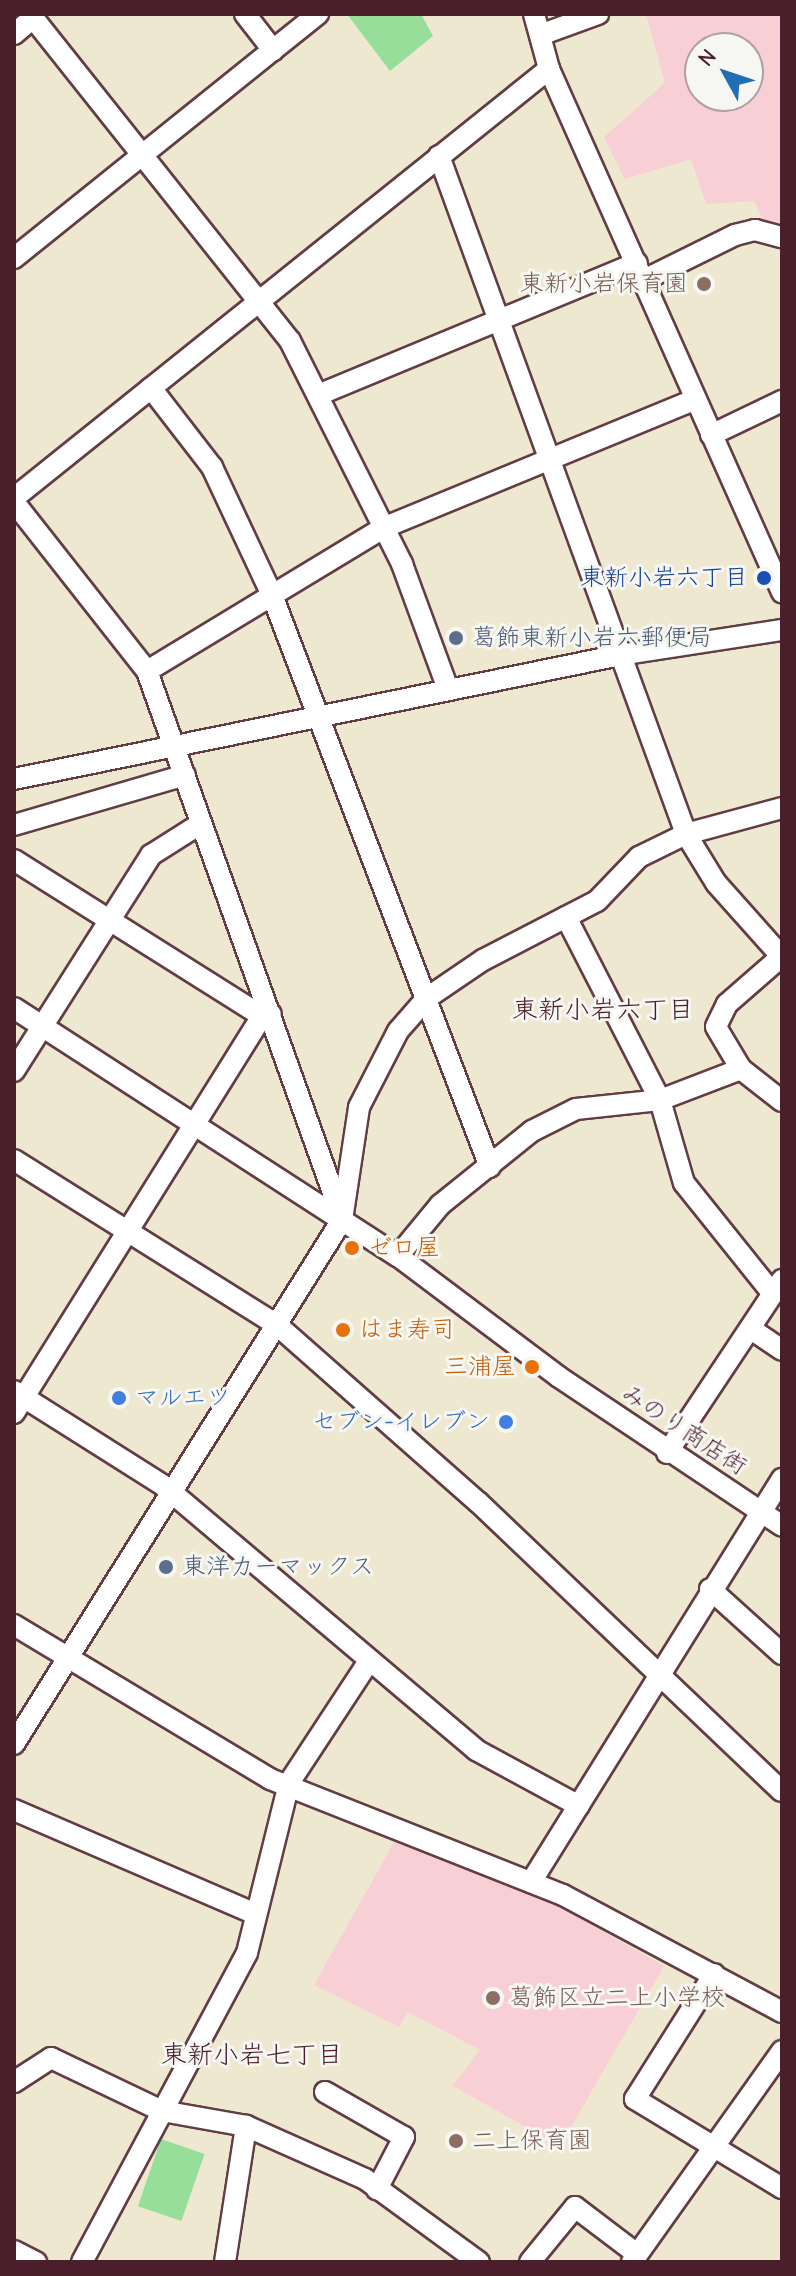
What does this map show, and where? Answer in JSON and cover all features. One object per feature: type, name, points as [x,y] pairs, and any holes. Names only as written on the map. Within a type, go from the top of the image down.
[{"type":"street","points":[[245,14],[273,50]]},
{"type":"street","points":[[14,258],[318,14]]},
{"type":"street","points":[[534,14],[549,69],[782,592]]},
{"type":"street","points":[[540,35],[598,14]]},
{"type":"street","points":[[14,34],[32,16],[290,341],[383,528],[448,689]]},
{"type":"street","points":[[342,1220],[147,671],[14,500],[549,69]]},
{"type":"street","points":[[439,156],[625,654],[686,834],[716,883],[782,956],[727,1004],[716,1027],[741,1069],[782,1101]]},
{"type":"street","points":[[318,395],[500,319],[641,272],[735,235],[755,230],[782,237]]},
{"type":"street","points":[[151,388],[212,467],[272,595],[490,1167]]},
{"type":"street","points":[[147,671],[383,528],[694,400]]},
{"type":"street","points":[[711,435],[782,401]]},
{"type":"street","points":[[14,779],[175,743],[625,654],[782,630]]},
{"type":"street","points":[[14,825],[185,775]]},
{"type":"street","points":[[14,1744],[342,1220],[359,1107],[398,1031],[427,998],[597,901],[639,857],[686,834],[782,808]]},
{"type":"street","points":[[14,1071],[151,855],[200,824]]},
{"type":"street","points":[[14,860],[267,1015]]},
{"type":"street","points":[[566,917],[660,1100],[684,1183],[778,1287],[667,1453]]},
{"type":"street","name":"みのり商店街","points":[[14,1008],[398,1256],[559,1377],[667,1453],[782,1526]]},
{"type":"street","points":[[267,1015],[129,1233],[17,1401],[172,1493],[476,1750],[579,1806]]},
{"type":"street","points":[[398,1256],[440,1205],[532,1131],[576,1109],[660,1100],[741,1069]]},
{"type":"street","points":[[14,1160],[277,1325],[660,1670],[782,1791]]},
{"type":"street","points":[[751,1329],[782,1350]]},
{"type":"street","points":[[531,1882],[710,1589],[782,1479]]},
{"type":"street","points":[[710,1589],[782,1654]]},
{"type":"street","points":[[14,1625],[289,1783],[531,1882],[714,1974],[782,2012]]},
{"type":"street","points":[[82,2262],[247,1953],[253,1913],[289,1783],[369,1661]]},
{"type":"street","points":[[14,1810],[253,1913]]},
{"type":"street","points":[[714,1974],[635,2099],[720,2147],[782,2188]]},
{"type":"street","points":[[530,2262],[575,2207],[635,2258],[720,2147],[782,2051]]},
{"type":"street","points":[[14,2082],[51,2058],[162,2111],[246,2126],[377,2189],[479,2262]]},
{"type":"street","points":[[325,2092],[404,2137],[377,2189]]},
{"type":"street","points":[[225,2262],[246,2126]]},
{"type":"street","points":[[14,2251],[36,2262]]},
{"type":"shaded area","points":[[646,14],[782,14],[782,229],[764,222],[754,201],[706,204],[691,159],[625,179],[604,137],[665,83]]},
{"type":"shaded area","name":"葛飾区立二上小学校","points":[[397,1837],[540,1896],[664,1966],[560,2146],[453,2086],[480,2050],[408,2012],[399,2027],[314,1985]]},
{"type":"green space","points":[[347,14],[421,14],[433,36],[390,71]]},
{"type":"green space","points":[[161,2139],[204,2154],[181,2221],[138,2206]]},
{"type":"place","name":"東新小岩保育園","points":[[704,284]]},
{"type":"place","name":"東新小岩六丁目","points":[[764,578]]},
{"type":"place","name":"葛飾東新小岩六郵便局","points":[[456,638]]},
{"type":"place","name":"ゼロ屋","points":[[352,1248]]},
{"type":"place","name":"はま寿司","points":[[343,1330]]},
{"type":"place","name":"三浦屋","points":[[532,1367]]},
{"type":"place","name":"マルエツ","points":[[119,1398]]},
{"type":"place","name":"セブン-イレブン","points":[[506,1422]]},
{"type":"place","name":"東洋カーマックス","points":[[166,1567]]},
{"type":"place","name":"葛飾区立二上小学校","points":[[493,1998]]},
{"type":"place","name":"二上保育園","points":[[456,2141]]},
{"type":"district","name":"東新小岩六丁目","points":[[603,1011]]},
{"type":"district","name":"東新小岩七丁目","points":[[252,2056]]}]
